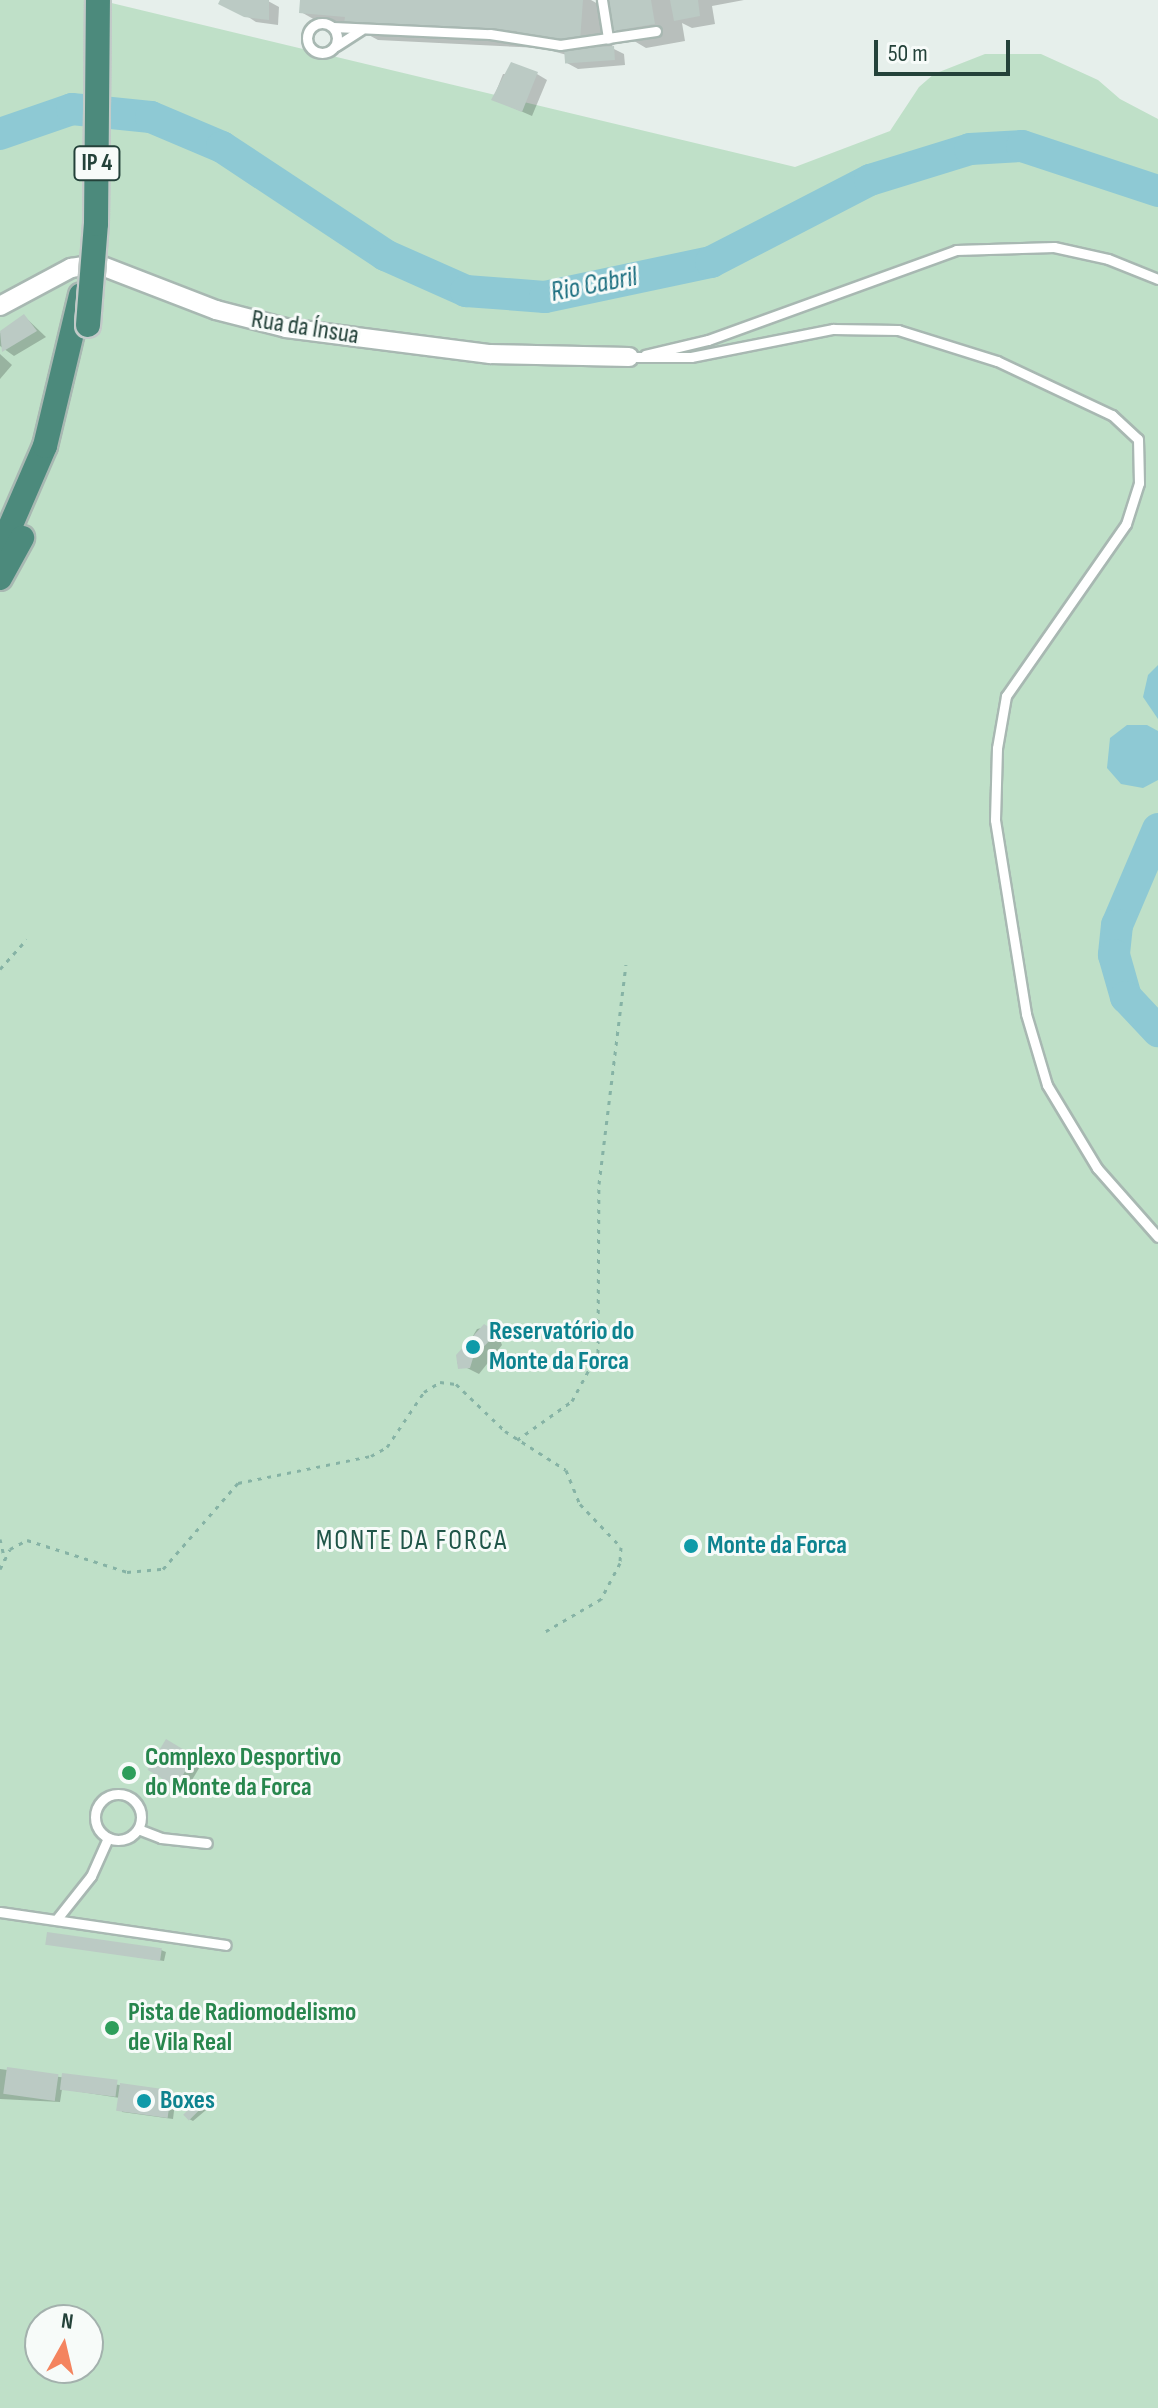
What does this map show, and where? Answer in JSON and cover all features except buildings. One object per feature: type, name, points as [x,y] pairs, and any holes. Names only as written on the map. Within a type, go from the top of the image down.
[{"type":"highway","name":"IP 4","points":[[0,550],[45,446],[83,324],[85,0]]},
{"type":"highway","name":"IP 4","points":[[0,578],[59,449],[83,324],[96,224],[98,0]]},
{"type":"street","name":"Rua da Ínsua","points":[[0,306],[71,268],[97,264],[216,310],[278,327],[490,354],[629,357]]},
{"type":"lane","points":[[602,0],[608,39]]},
{"type":"lane","points":[[361,30],[319,54],[307,39],[314,25],[361,30],[490,34],[552,45],[656,31]]},
{"type":"lane","points":[[333,27],[336,46]]},
{"type":"lane","points":[[629,357],[698,343],[908,264],[965,249],[1054,247],[1108,259],[1158,279]]},
{"type":"lane","points":[[629,357],[691,357],[833,329],[898,330],[997,361],[1112,415],[1138,439],[1139,483],[1126,524],[1006,696],[998,733],[995,808],[1026,1014],[1047,1085],[1097,1168],[1158,1237]]},
{"type":"lane","points":[[114,1794],[129,1797],[139,1807],[138,1829],[127,1839],[108,1838],[95,1816],[101,1801],[114,1794]]},
{"type":"lane","points":[[138,1829],[161,1838],[207,1843]]},
{"type":"lane","points":[[56,1920],[91,1876],[108,1838]]},
{"type":"lane","points":[[0,1912],[226,1945]]},
{"type":"path","points":[[0,969],[27,939]]},
{"type":"path","points":[[517,1440],[572,1401],[598,1353],[599,1184],[626,965]]},
{"type":"path","points":[[0,1569],[10,1549],[27,1540],[68,1549],[127,1572],[163,1569],[238,1483],[371,1456],[387,1447],[424,1392],[440,1382],[456,1384],[517,1440],[566,1470],[580,1504],[621,1547],[620,1563],[601,1599],[546,1631]]},
{"type":"path","points":[[0,1539],[5,1560]]},
{"type":"green space","points":[[0,0],[99,0],[795,167],[890,131],[919,87],[934,74],[985,54],[1041,54],[1098,80],[1120,99],[1158,119],[1158,2408],[0,2408]]},
{"type":"water","points":[[1158,665],[1158,719],[1143,697],[1148,675]]},
{"type":"water","points":[[1127,725],[1147,725],[1158,731],[1158,780],[1143,788],[1121,784],[1107,768],[1110,738]]},
{"type":"waterway","name":"Rio Cabril","points":[[0,134],[72,109],[151,117],[222,147],[385,255],[466,291],[545,297],[711,262],[870,180],[970,149],[1022,146],[1158,191]]},
{"type":"waterway","name":"Rio Cabril","points":[[1158,829],[1117,925],[1114,955],[1126,997],[1158,1031]]},
{"type":"place","name":"Reservatório do Monte da Forca","points":[[473,1347]]},
{"type":"place","name":"Monte da Forca","points":[[691,1546]]},
{"type":"place","name":"Complexo Desportivo do Monte da Forca","points":[[129,1773]]},
{"type":"place","name":"Pista de Radiomodelismo de Vila Real","points":[[112,2028]]},
{"type":"place","name":"Boxes","points":[[144,2101]]},
{"type":"district","name":"MONTE DA FORCA","points":[[412,1541]]}]
